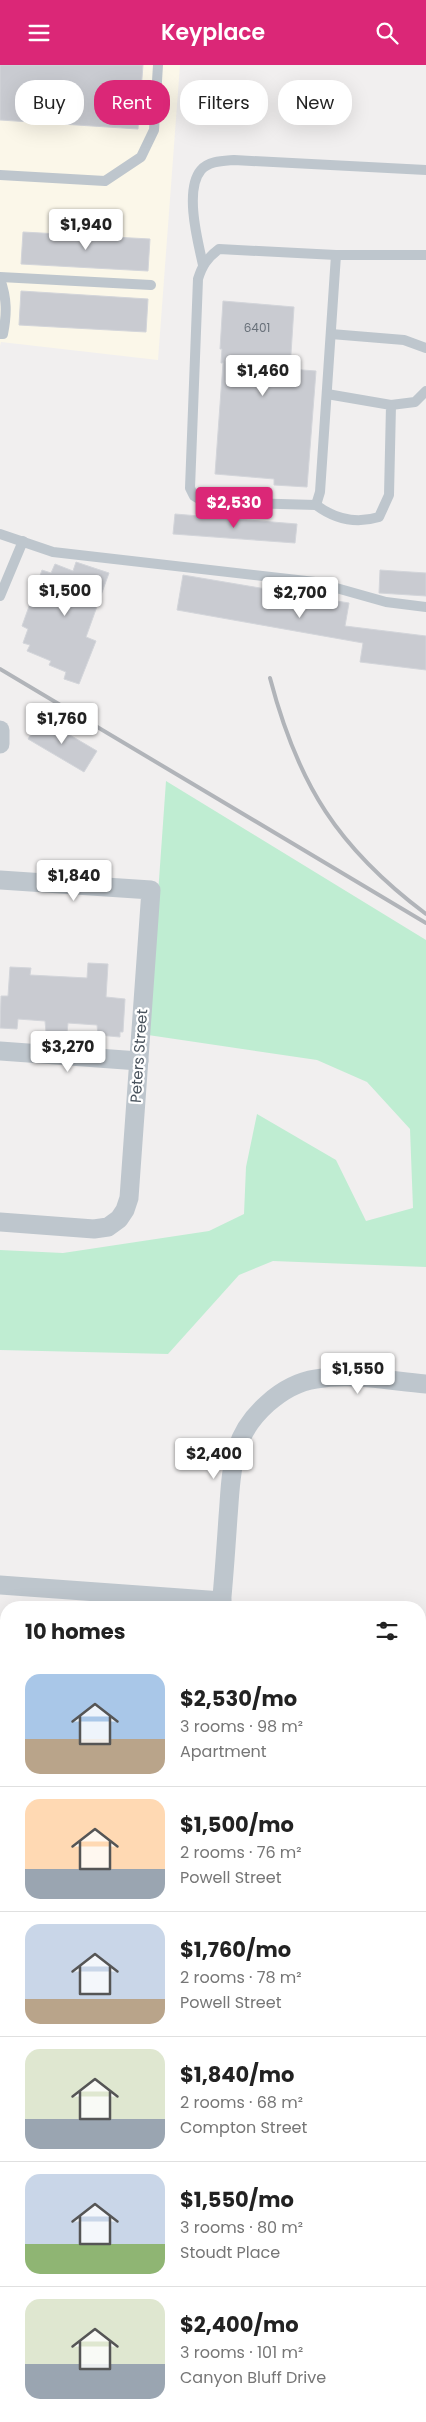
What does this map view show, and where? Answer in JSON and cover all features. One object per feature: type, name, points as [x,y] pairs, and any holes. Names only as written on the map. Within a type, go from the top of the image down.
[{"type":"street","points":[[0,730],[0,745]]},
{"type":"street","name":"Peters Street","points":[[0,880],[150,890],[139,1061],[128,1197],[125,1210],[119,1219],[108,1227],[94,1229],[0,1222]]},
{"type":"street","points":[[0,1051],[139,1061]]},
{"type":"street","points":[[222,1601],[232,1471],[238,1447],[250,1424],[265,1405],[286,1390],[315,1379],[344,1377],[426,1384]]},
{"type":"street","points":[[0,1585],[187,1601]]},
{"type":"lane","points":[[0,175],[105,181],[141,157],[154,131],[158,65]]},
{"type":"lane","points":[[203,265],[194,212],[195,181],[202,170],[213,162],[234,160],[426,170]]},
{"type":"lane","points":[[392,405],[389,495],[379,517],[361,522],[329,514],[316,505],[204,502],[194,496],[190,488],[198,279],[203,265],[219,249],[336,255],[426,255]]},
{"type":"lane","points":[[316,505],[320,492],[336,255]]},
{"type":"lane","points":[[0,334],[2,334],[7,314],[4,288],[0,278],[150,285]]},
{"type":"lane","points":[[331,334],[404,340],[426,348]]},
{"type":"lane","points":[[327,394],[392,405],[415,402],[426,391]]},
{"type":"lane","points":[[0,534],[53,552],[315,582],[386,603],[426,607]]},
{"type":"lane","points":[[0,597],[23,541]]},
{"type":"shaded area","points":[[0,65],[180,65],[158,360],[1,342],[0,346]]},
{"type":"green space","points":[[166,781],[426,940],[426,1267],[273,1261],[239,1275],[168,1354],[0,1350],[0,1250],[63,1253],[209,1231],[244,1214],[246,1167],[257,1114],[336,1160],[366,1221],[413,1208],[410,1129],[367,1082],[317,1060],[148,1035]]},
{"type":"building","points":[[0,65],[143,65],[142,80],[94,80],[94,125],[138,125],[138,129],[77,125],[84,125],[84,80],[15,80],[15,121],[0,120]]},
{"type":"building","points":[[23,232],[150,239],[148,271],[21,264]]},
{"type":"building","points":[[21,291],[148,299],[146,332],[19,325]]},
{"type":"building","points":[[223,301],[294,307],[290,369],[316,371],[307,487],[274,485],[274,479],[215,474],[223,363],[221,363],[222,349],[220,349]]},
{"type":"building","points":[[175,514],[297,524],[295,543],[173,534]]},
{"type":"building","points":[[76,562],[109,573],[86,637],[96,641],[79,684],[64,679],[66,672],[49,665],[51,661],[27,651],[30,645],[23,643],[28,629],[22,626],[42,570],[51,573],[55,564],[73,571]]},
{"type":"building","points":[[380,570],[426,573],[426,596],[379,593]]},
{"type":"building","points":[[183,575],[349,603],[345,626],[426,636],[426,670],[360,662],[363,643],[177,610]]},
{"type":"building","points":[[41,718],[97,751],[84,772],[28,739]]},
{"type":"building","points":[[88,963],[108,964],[106,997],[125,999],[123,1032],[120,1032],[120,1037],[98,1035],[97,1025],[68,1023],[67,1033],[46,1032],[45,1021],[18,1019],[17,1029],[0,1028],[1,996],[8,996],[10,967],[31,968],[30,975],[87,978]]},
{"type":"railway","points":[[0,669],[426,923]]},
{"type":"railway","points":[[270,678],[294,751],[308,782],[326,811],[345,839],[368,864],[426,914]]}]
